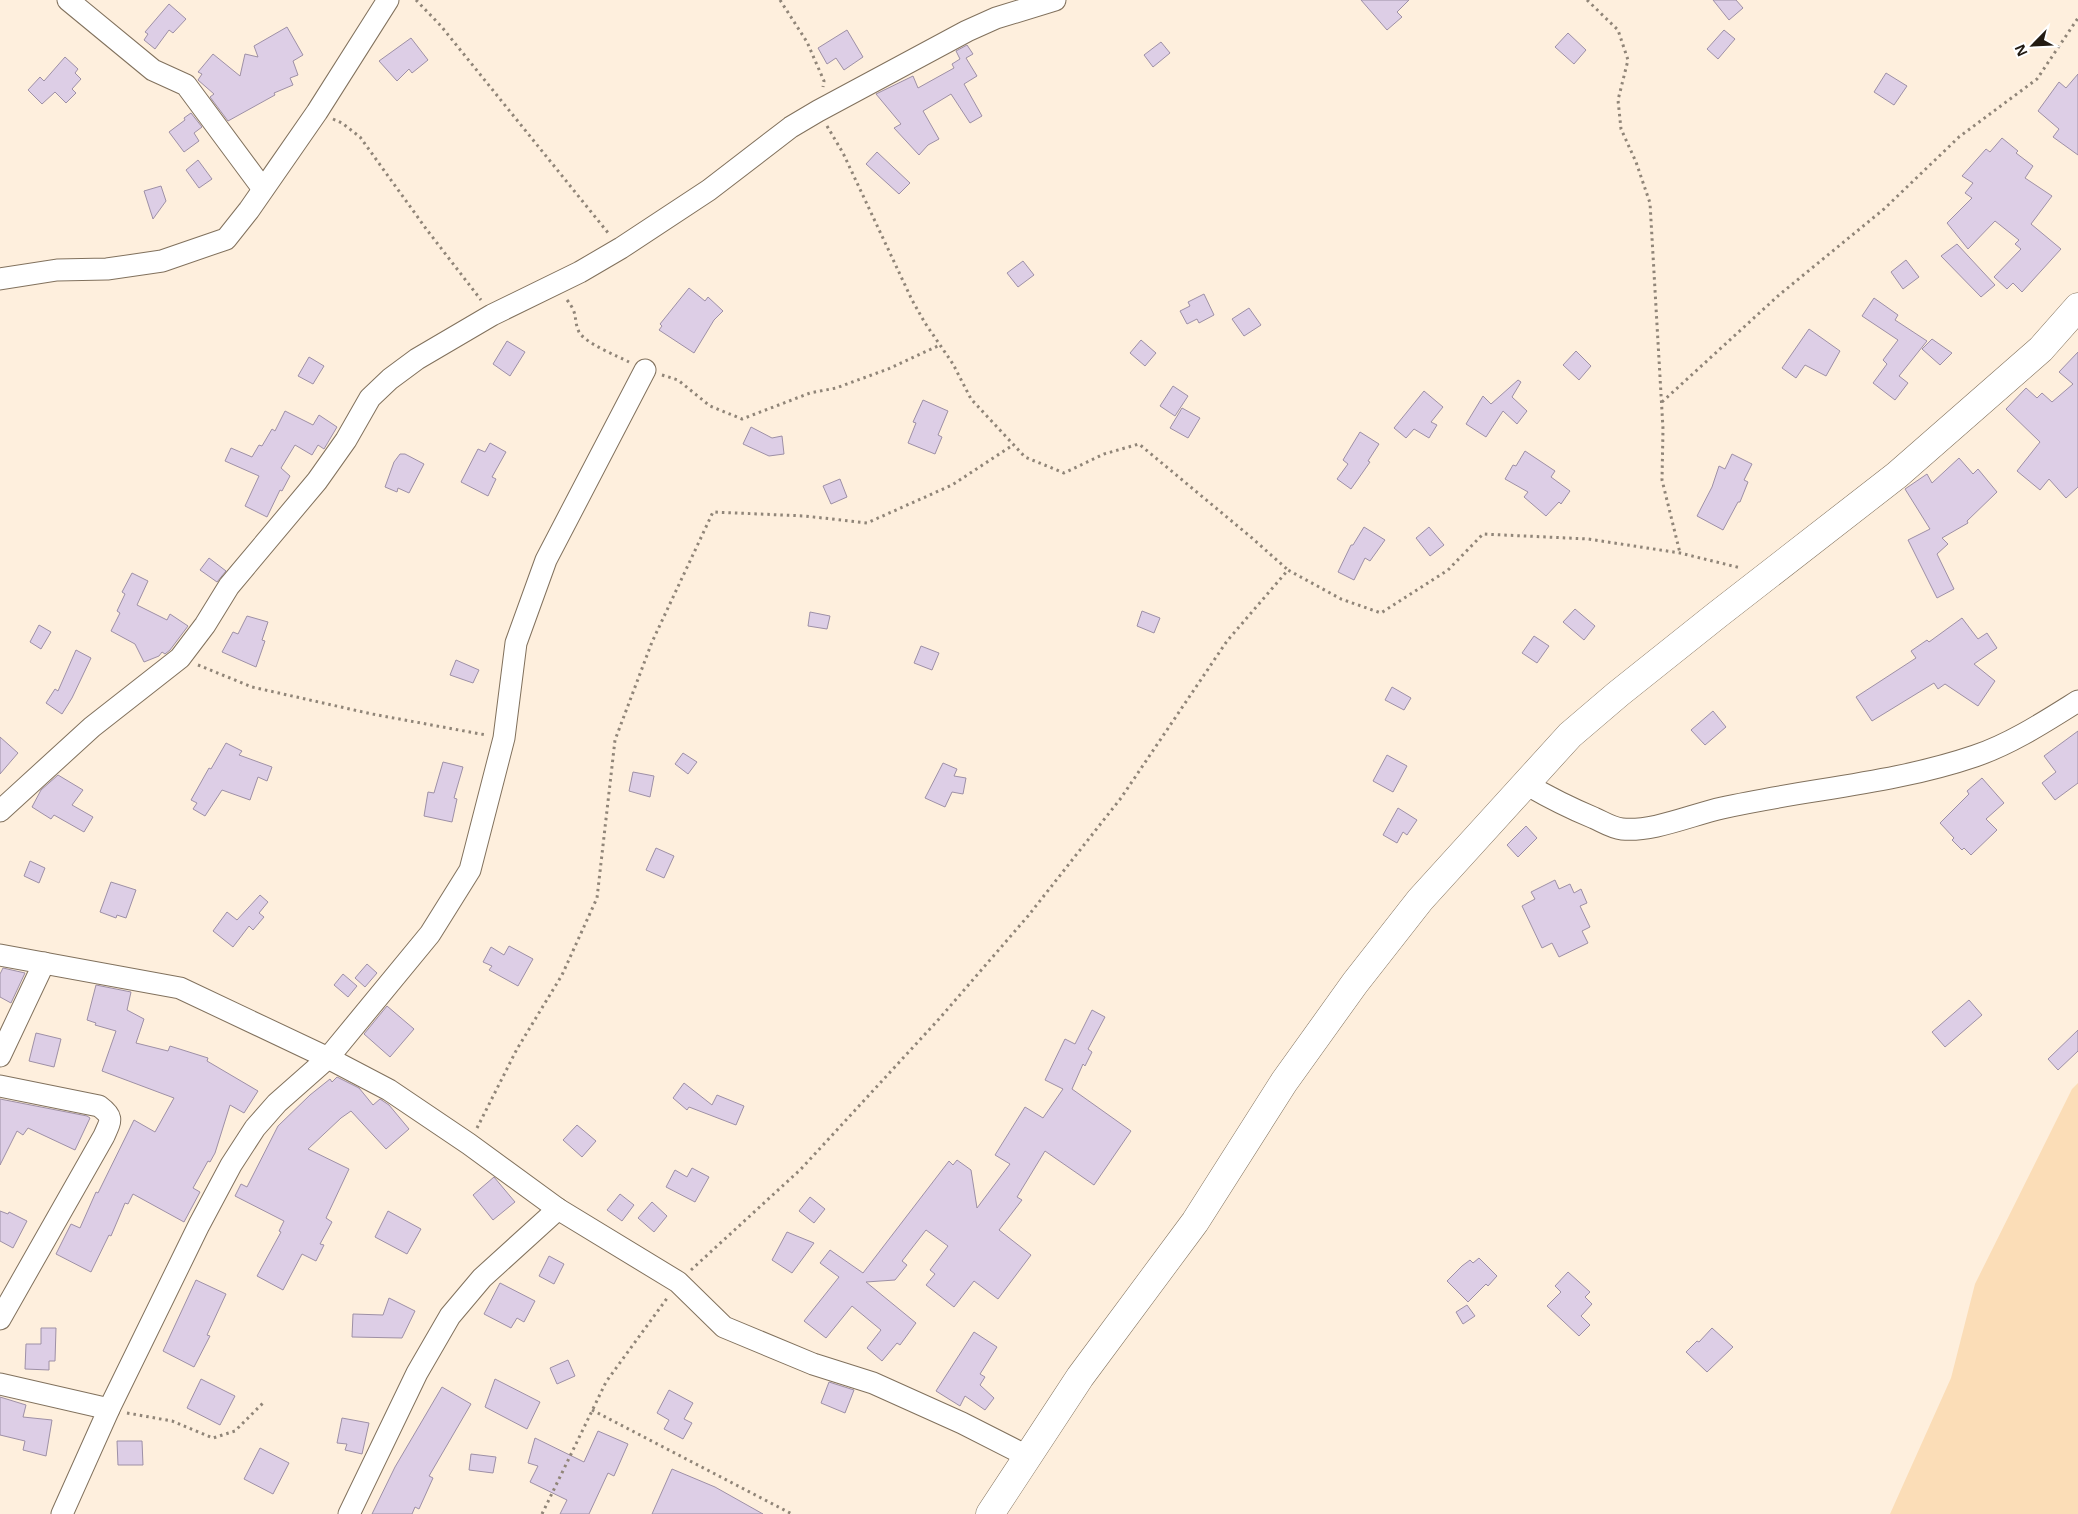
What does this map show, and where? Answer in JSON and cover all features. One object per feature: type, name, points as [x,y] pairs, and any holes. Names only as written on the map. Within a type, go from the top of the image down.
[{"type":"highway","points":[[990,1514],[1080,1377],[1195,1222],[1284,1082],[1355,983],[1420,900],[1570,735],[1618,694],[1897,475],[2041,348],[2078,307]]},
{"type":"street","points":[[68,0],[153,70],[186,85],[263,189]]},
{"type":"street","points":[[0,279],[57,270],[107,269],[162,260],[226,239],[249,210],[317,112],[388,0]]},
{"type":"street","points":[[0,811],[92,727],[180,658],[205,625],[229,586],[317,481],[346,440],[370,398],[390,379],[418,359],[492,315],[555,284],[621,248],[709,190],[791,127],[818,111],[967,31],[996,18],[1056,0]]},
{"type":"street","points":[[62,1514],[109,1410],[199,1225],[231,1165],[255,1128],[277,1103],[328,1058],[430,934],[470,870],[504,738],[516,643],[546,560],[645,370]]},
{"type":"street","points":[[1526,784],[1556,801],[1608,825],[1639,829],[1723,808],[1935,768],[1976,756],[2049,719],[2078,700]]},
{"type":"street","points":[[0,955],[180,988],[328,1058],[389,1090],[469,1144],[558,1209],[678,1282],[724,1327],[813,1364],[873,1383],[962,1423],[1027,1456]]},
{"type":"street","points":[[0,1056],[44,963]]},
{"type":"street","points":[[0,1086],[100,1106],[109,1113],[111,1121],[0,1317]]},
{"type":"street","points":[[349,1514],[417,1374],[450,1316],[482,1278],[558,1209]]},
{"type":"street","points":[[0,1384],[109,1410]]},
{"type":"path","points":[[416,0],[441,26],[621,248]]},
{"type":"path","points":[[780,0],[807,42],[824,81],[818,111],[843,153],[912,300],[953,364],[971,399],[1025,457],[1064,473],[1104,454],[1139,444],[1288,570],[1341,599],[1381,613],[1448,570],[1483,534],[1588,539],[1680,553],[1768,575]]},
{"type":"path","points":[[1587,0],[1618,30],[1628,60],[1618,100],[1621,129],[1636,162],[1650,203],[1661,402],[1662,480],[1680,553]]},
{"type":"path","points":[[1661,402],[1779,295],[1884,209],[1960,137],[2037,80],[2078,18]]},
{"type":"path","points":[[317,112],[342,123],[360,137],[427,230],[492,315]]},
{"type":"path","points":[[555,284],[575,309],[579,332],[592,343],[645,370],[678,380],[710,406],[742,419],[810,393],[836,388],[888,369],[940,345]]},
{"type":"path","points":[[469,1144],[517,1049],[562,975],[597,898],[615,740],[652,642],[713,512],[805,516],[867,522],[952,484],[1013,444]]},
{"type":"path","points":[[542,1514],[606,1382],[678,1282],[801,1169],[939,1019],[1028,916],[1121,798],[1228,641],[1288,570]]},
{"type":"path","points":[[180,658],[252,687],[372,714],[504,738]]},
{"type":"path","points":[[109,1410],[172,1421],[213,1438],[235,1431],[266,1401]]},
{"type":"path","points":[[592,1410],[792,1514]]},
{"type":"shaded area","points":[[2078,1083],[2078,1514],[1890,1514],[1951,1378],[1975,1284],[2072,1089]]},
{"type":"building","points":[[1361,0],[1409,0],[1397,12],[1402,17],[1387,30]]},
{"type":"building","points":[[1713,0],[1736,0],[1743,8],[1729,20]]},
{"type":"building","points":[[169,4],[186,19],[173,33],[169,30],[155,49],[144,40],[148,34],[145,32]]},
{"type":"building","points":[[287,27],[303,55],[293,61],[298,75],[290,78],[293,85],[274,93],[275,95],[228,121],[210,97],[214,94],[198,80],[202,74],[198,72],[213,54],[240,76],[245,54],[258,57],[254,46]]},
{"type":"building","points":[[847,30],[863,57],[844,70],[836,58],[827,64],[818,48]]},
{"type":"building","points":[[1724,30],[1735,39],[1718,59],[1707,49]]},
{"type":"building","points":[[1568,33],[1586,50],[1574,64],[1555,47]]},
{"type":"building","points":[[411,38],[428,60],[412,73],[409,69],[397,81],[379,61]]},
{"type":"building","points":[[1161,42],[1170,53],[1153,67],[1144,55]]},
{"type":"building","points":[[967,45],[973,54],[966,58],[977,76],[964,84],[982,116],[970,123],[951,94],[923,111],[939,139],[928,145],[919,155],[894,128],[901,124],[876,94],[913,76],[918,88],[954,68],[952,64],[960,59],[956,51]]},
{"type":"building","points":[[65,57],[78,69],[75,73],[81,79],[72,89],[76,93],[66,103],[55,92],[42,104],[28,90],[40,77],[44,81]]},
{"type":"building","points":[[1886,73],[1907,86],[1894,105],[1874,92]]},
{"type":"building","points":[[2078,74],[2078,155],[2053,137],[2059,129],[2038,111],[2059,82],[2066,88]]},
{"type":"building","points":[[191,113],[202,127],[194,133],[199,141],[184,152],[169,132]]},
{"type":"building","points":[[2002,138],[2018,151],[2016,153],[2033,166],[2025,178],[2052,196],[2031,224],[2061,249],[2022,292],[2013,283],[2007,289],[1994,277],[2021,249],[2015,244],[2019,240],[1995,221],[1968,249],[1947,223],[1972,198],[1965,193],[1973,183],[1962,176],[1986,149],[1990,152]]},
{"type":"building","points":[[877,152],[910,183],[899,194],[866,164]]},
{"type":"building","points":[[198,160],[212,179],[199,188],[186,170]]},
{"type":"building","points":[[161,186],[166,201],[153,219],[144,191]]},
{"type":"building","points":[[1957,244],[1995,285],[1981,297],[1941,256]]},
{"type":"building","points":[[1906,260],[1919,277],[1903,289],[1891,272]]},
{"type":"building","points":[[1023,261],[1034,275],[1018,287],[1007,273]]},
{"type":"building","points":[[689,288],[705,301],[708,297],[723,311],[714,320],[694,353],[659,330],[662,326],[660,324]]},
{"type":"building","points":[[1204,294],[1214,315],[1199,323],[1197,319],[1187,324],[1180,311],[1190,306],[1188,302]]},
{"type":"building","points":[[1874,298],[1898,315],[1895,320],[1927,341],[1899,376],[1908,383],[1895,400],[1873,383],[1887,364],[1883,360],[1898,340],[1862,316]]},
{"type":"building","points":[[1249,308],[1261,325],[1244,336],[1232,319]]},
{"type":"building","points":[[1809,329],[1840,351],[1826,376],[1805,365],[1796,378],[1782,368]]},
{"type":"building","points":[[1932,339],[1952,353],[1940,365],[1922,349]]},
{"type":"building","points":[[1141,340],[1156,353],[1145,366],[1130,353]]},
{"type":"building","points":[[507,341],[525,352],[510,376],[493,364]]},
{"type":"building","points":[[1576,351],[1591,366],[1579,380],[1563,365]]},
{"type":"building","points":[[2078,352],[2078,487],[2066,498],[2049,479],[2040,490],[2017,471],[2040,442],[2006,409],[2026,388],[2037,398],[2042,393],[2052,402],[2073,384],[2059,372]]},
{"type":"building","points":[[309,357],[324,366],[313,384],[298,376]]},
{"type":"building","points":[[1518,380],[1521,382],[1512,397],[1527,411],[1517,424],[1503,411],[1486,437],[1466,424],[1483,396],[1491,404]]},
{"type":"building","points":[[1173,386],[1188,396],[1175,416],[1160,406]]},
{"type":"building","points":[[1424,391],[1443,407],[1431,422],[1437,425],[1429,438],[1414,429],[1406,438],[1394,428]]},
{"type":"building","points":[[923,400],[948,411],[938,435],[942,437],[935,454],[908,443],[916,423],[913,422]]},
{"type":"building","points":[[1182,408],[1200,418],[1188,438],[1170,428]]},
{"type":"building","points":[[285,411],[313,425],[319,415],[337,427],[324,449],[318,445],[312,455],[295,445],[281,468],[290,476],[282,491],[280,490],[267,517],[245,506],[259,476],[225,461],[231,448],[252,457],[259,445],[262,446],[272,429],[275,431]]},
{"type":"building","points":[[751,427],[772,438],[782,436],[784,454],[769,456],[743,444]]},
{"type":"building","points":[[1360,432],[1379,444],[1368,461],[1370,462],[1351,489],[1337,479],[1348,464],[1343,460]]},
{"type":"building","points":[[490,443],[506,452],[492,477],[496,479],[488,496],[461,482],[478,449],[485,452]]},
{"type":"building","points":[[1525,451],[1555,471],[1551,477],[1570,491],[1561,504],[1559,502],[1546,516],[1524,497],[1528,492],[1505,479],[1513,465],[1516,466]]},
{"type":"building","points":[[400,454],[405,454],[424,464],[409,493],[398,488],[397,492],[385,487],[394,462]]},
{"type":"building","points":[[1732,454],[1752,464],[1744,480],[1748,482],[1740,502],[1738,502],[1723,530],[1697,516],[1712,487],[1719,466],[1725,469]]},
{"type":"building","points":[[1959,458],[1973,474],[1978,469],[1997,492],[1967,521],[1968,523],[1942,538],[1948,544],[1937,554],[1954,589],[1937,598],[1908,540],[1930,529],[1905,489],[1927,474],[1932,483]]},
{"type":"building","points":[[840,479],[847,497],[831,504],[823,486]]},
{"type":"building","points":[[1364,527],[1385,540],[1370,561],[1365,558],[1354,580],[1338,572],[1351,545],[1353,545]]},
{"type":"building","points":[[1429,527],[1444,545],[1430,556],[1416,538]]},
{"type":"building","points":[[209,558],[226,571],[217,582],[200,570]]},
{"type":"building","points":[[132,573],[148,581],[137,605],[167,620],[170,614],[188,626],[170,650],[165,654],[162,652],[159,656],[144,662],[135,644],[111,631],[120,613],[117,611],[125,594],[122,592]]},
{"type":"building","points":[[1575,609],[1595,626],[1584,640],[1563,622]]},
{"type":"building","points":[[1142,611],[1160,618],[1154,633],[1137,626]]},
{"type":"building","points":[[810,612],[830,616],[827,629],[808,626]]},
{"type":"building","points":[[247,616],[268,622],[262,640],[265,641],[256,667],[222,652],[233,632],[238,634]]},
{"type":"building","points":[[1962,618],[1978,639],[1987,633],[1997,648],[1974,664],[1995,681],[1978,706],[1945,684],[1938,689],[1934,683],[1872,721],[1856,697],[1916,658],[1911,651],[1927,640],[1929,642]]},
{"type":"building","points":[[39,625],[51,632],[41,649],[30,642]]},
{"type":"building","points":[[1534,636],[1549,646],[1537,663],[1522,653]]},
{"type":"building","points":[[921,646],[939,653],[932,670],[914,663]]},
{"type":"building","points":[[76,650],[91,658],[72,698],[62,714],[46,703],[55,689],[58,691]]},
{"type":"building","points":[[456,660],[479,670],[473,683],[450,675]]},
{"type":"building","points":[[1392,687],[1411,698],[1404,710],[1385,700]]},
{"type":"building","points":[[1713,711],[1726,727],[1705,745],[1691,730]]},
{"type":"building","points":[[2078,731],[2078,783],[2055,800],[2042,783],[2056,772],[2044,756]]},
{"type":"building","points":[[0,737],[18,753],[0,774]]},
{"type":"building","points":[[226,743],[242,751],[239,755],[272,767],[267,781],[258,777],[250,800],[222,790],[205,816],[193,809],[197,803],[191,800]]},
{"type":"building","points":[[683,753],[697,762],[688,774],[675,764]]},
{"type":"building","points":[[1387,755],[1407,766],[1393,792],[1373,781]]},
{"type":"building","points":[[443,762],[463,767],[454,798],[457,799],[452,822],[424,816],[428,792],[434,793]]},
{"type":"building","points":[[943,763],[957,769],[954,776],[966,778],[963,794],[952,792],[945,807],[925,798]]},
{"type":"building","points":[[633,772],[654,776],[650,797],[629,791]]},
{"type":"building","points":[[58,775],[83,790],[72,805],[93,817],[84,832],[54,815],[51,819],[32,807],[41,790]]},
{"type":"building","points":[[1982,778],[2004,803],[1986,819],[1997,830],[1971,855],[1964,848],[1962,850],[1952,840],[1954,838],[1940,823],[1969,794],[1967,791]]},
{"type":"building","points":[[1398,808],[1417,820],[1407,835],[1403,832],[1397,843],[1383,835]]},
{"type":"building","points":[[1526,826],[1537,838],[1518,857],[1507,845]]},
{"type":"building","points":[[656,848],[674,856],[664,878],[646,870]]},
{"type":"building","points":[[30,861],[45,868],[39,883],[24,876]]},
{"type":"building","points":[[1555,880],[1559,889],[1570,884],[1574,893],[1581,889],[1587,903],[1580,906],[1590,927],[1582,931],[1588,943],[1559,957],[1552,943],[1542,948],[1522,906],[1535,899],[1531,892]]},
{"type":"building","points":[[111,882],[136,890],[126,918],[117,915],[116,918],[100,912]]},
{"type":"building","points":[[260,895],[268,902],[259,913],[264,917],[253,930],[249,926],[233,947],[213,931],[227,912],[237,920]]},
{"type":"building","points":[[509,946],[533,959],[518,986],[489,970],[492,966],[483,962],[491,947],[504,955]]},
{"type":"building","points":[[367,964],[377,973],[365,987],[355,978]]},
{"type":"building","points":[[3,968],[25,973],[11,1003],[0,997],[0,974]]},
{"type":"building","points":[[343,974],[357,986],[348,997],[334,985]]},
{"type":"building","points":[[96,985],[131,992],[127,1010],[144,1019],[136,1043],[168,1051],[170,1046],[208,1058],[207,1061],[258,1091],[244,1113],[230,1105],[215,1153],[210,1162],[208,1161],[193,1188],[200,1192],[184,1222],[133,1194],[128,1204],[125,1203],[111,1236],[109,1235],[91,1272],[56,1254],[71,1224],[80,1228],[96,1192],[98,1193],[134,1120],[155,1132],[174,1098],[102,1071],[116,1031],[95,1025],[96,1023],[87,1020]]},
{"type":"building","points":[[1969,1000],[1982,1015],[1945,1047],[1932,1032]]},
{"type":"building","points":[[387,1006],[414,1029],[390,1057],[364,1034]]},
{"type":"building","points":[[1092,1010],[1105,1017],[1088,1049],[1092,1052],[1085,1066],[1083,1064],[1072,1089],[1131,1131],[1094,1185],[1045,1151],[1017,1197],[1022,1200],[999,1230],[1031,1255],[998,1299],[974,1281],[954,1307],[926,1285],[935,1274],[930,1270],[948,1246],[926,1230],[902,1261],[907,1265],[895,1280],[866,1282],[916,1323],[900,1345],[897,1343],[882,1361],[867,1348],[881,1330],[852,1306],[826,1338],[804,1321],[839,1277],[820,1263],[830,1250],[863,1273],[949,1161],[953,1165],[957,1160],[971,1170],[977,1208],[1010,1164],[995,1155],[1025,1107],[1043,1118],[1063,1089],[1045,1080],[1065,1039],[1075,1044]]},
{"type":"building","points":[[2078,1030],[2078,1051],[2058,1070],[2048,1059]]},
{"type":"building","points":[[36,1033],[61,1039],[54,1067],[29,1061]]},
{"type":"building","points":[[337,1077],[359,1088],[373,1105],[380,1099],[389,1105],[409,1129],[386,1149],[351,1111],[308,1149],[349,1169],[326,1218],[332,1222],[320,1244],[324,1245],[316,1261],[302,1254],[283,1290],[257,1276],[281,1232],[279,1231],[284,1221],[235,1196],[241,1184],[247,1187],[278,1126],[310,1095],[330,1079],[332,1082]]},
{"type":"building","points":[[684,1083],[712,1105],[717,1095],[744,1106],[736,1125],[689,1107],[687,1110],[673,1098]]},
{"type":"building","points":[[0,1099],[90,1118],[75,1150],[28,1128],[23,1135],[17,1131],[0,1165]]},
{"type":"building","points":[[577,1125],[596,1141],[582,1157],[563,1140]]},
{"type":"building","points":[[692,1168],[709,1177],[695,1202],[666,1187],[675,1170],[687,1177]]},
{"type":"building","points":[[494,1177],[515,1202],[493,1220],[473,1195]]},
{"type":"building","points":[[620,1194],[634,1205],[622,1221],[607,1210]]},
{"type":"building","points":[[810,1197],[825,1209],[814,1223],[799,1211]]},
{"type":"building","points":[[652,1202],[667,1216],[654,1232],[638,1218]]},
{"type":"building","points":[[0,1211],[8,1214],[9,1212],[27,1221],[13,1248],[0,1241]]},
{"type":"building","points":[[388,1211],[421,1229],[407,1254],[375,1237]]},
{"type":"building","points":[[787,1232],[814,1243],[792,1273],[772,1260]]},
{"type":"building","points":[[549,1256],[564,1264],[554,1284],[539,1276]]},
{"type":"building","points":[[1479,1258],[1497,1276],[1468,1302],[1447,1281],[1470,1260],[1473,1263]]},
{"type":"building","points":[[1568,1272],[1590,1292],[1585,1297],[1592,1304],[1581,1316],[1590,1325],[1579,1336],[1547,1306],[1561,1292],[1555,1286]]},
{"type":"building","points":[[196,1280],[226,1294],[207,1335],[210,1336],[194,1367],[163,1351]]},
{"type":"building","points":[[500,1283],[535,1301],[524,1322],[517,1318],[511,1328],[484,1314]]},
{"type":"building","points":[[389,1298],[415,1311],[402,1338],[352,1337],[353,1314],[383,1315]]},
{"type":"building","points":[[1467,1305],[1475,1316],[1463,1324],[1456,1312]]},
{"type":"building","points":[[41,1328],[56,1328],[55,1361],[49,1361],[49,1370],[25,1369],[26,1344],[41,1344]]},
{"type":"building","points":[[1712,1328],[1733,1347],[1707,1372],[1686,1352]]},
{"type":"building","points":[[974,1332],[997,1347],[980,1374],[985,1377],[980,1385],[994,1398],[985,1410],[965,1396],[960,1406],[936,1391]]},
{"type":"building","points":[[568,1360],[575,1376],[557,1384],[550,1368]]},
{"type":"building","points":[[201,1379],[235,1396],[220,1425],[187,1408]]},
{"type":"building","points":[[495,1379],[540,1402],[527,1429],[485,1407]]},
{"type":"building","points":[[829,1382],[854,1390],[845,1413],[821,1403]]},
{"type":"building","points":[[442,1387],[471,1404],[429,1476],[433,1478],[419,1509],[415,1507],[412,1514],[372,1514],[395,1467]]},
{"type":"building","points":[[669,1390],[693,1403],[684,1419],[692,1423],[683,1439],[664,1429],[669,1420],[657,1413]]},
{"type":"building","points":[[0,1397],[26,1405],[23,1417],[52,1420],[46,1456],[23,1450],[25,1441],[0,1435]]},
{"type":"building","points":[[342,1418],[369,1423],[362,1454],[345,1450],[347,1444],[337,1443]]},
{"type":"building","points":[[598,1431],[628,1444],[614,1476],[608,1473],[589,1514],[560,1514],[567,1500],[530,1482],[538,1466],[528,1463],[535,1438],[584,1462]]},
{"type":"building","points":[[117,1441],[142,1441],[143,1465],[118,1465]]},
{"type":"building","points":[[260,1448],[289,1463],[273,1494],[244,1479]]},
{"type":"building","points":[[471,1454],[496,1457],[493,1473],[469,1470]]},
{"type":"building","points":[[672,1469],[715,1487],[763,1514],[652,1514]]}]
